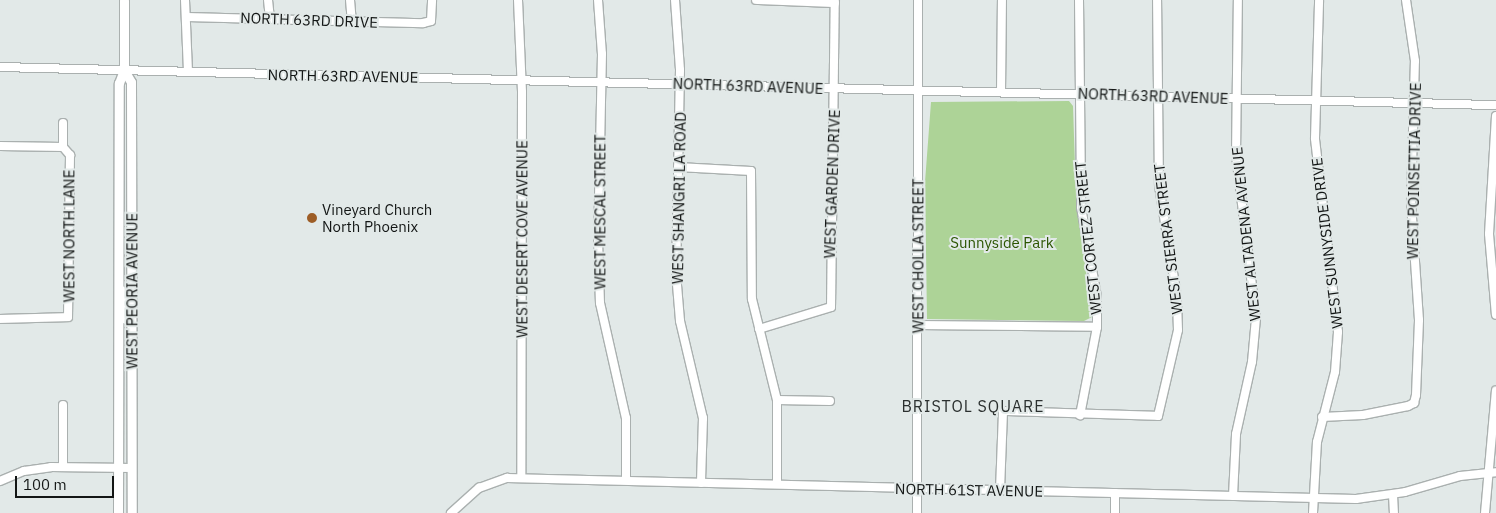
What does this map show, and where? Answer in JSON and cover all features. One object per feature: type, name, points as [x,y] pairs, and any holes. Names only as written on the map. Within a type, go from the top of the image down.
[{"type":"main road","name":"WEST PEORIA AVENUE","points":[[118,513],[119,83],[124,70],[124,0]]},
{"type":"main road","name":"WEST PEORIA AVENUE","points":[[124,70],[130,82],[132,513]]},
{"type":"main road","points":[[118,280],[125,301],[124,354],[132,362]]},
{"type":"street","points":[[185,0],[188,72]]},
{"type":"street","points":[[268,0],[270,19]]},
{"type":"street","points":[[350,0],[352,22]]},
{"type":"street","name":"NORTH 63RD DRIVE","points":[[187,17],[352,22],[431,21],[432,0]]},
{"type":"street","name":"WEST DESERT COVE AVENUE","points":[[518,0],[522,80],[521,478]]},
{"type":"street","name":"WEST MESCAL STREET","points":[[598,0],[602,82],[598,240],[600,303],[626,418],[626,480]]},
{"type":"street","name":"WEST SHANGRI LA ROAD","points":[[675,0],[680,84],[676,273],[680,321],[703,418],[701,483]]},
{"type":"street","points":[[756,0],[835,2]]},
{"type":"street","name":"WEST CHOLLA STREET","points":[[917,513],[918,0]]},
{"type":"street","points":[[1001,92],[1002,0]]},
{"type":"street","name":"WEST CORTEZ STREET","points":[[1080,0],[1079,94],[1082,207],[1097,297],[1097,327],[1080,415]]},
{"type":"street","name":"WEST SIERRA STREET","points":[[1080,415],[1158,416],[1178,330],[1177,297],[1160,186],[1156,96],[1157,0]]},
{"type":"street","name":"WEST ALTADENA AVENUE","points":[[1233,496],[1236,434],[1252,362],[1256,318],[1240,199],[1236,98],[1238,0]]},
{"type":"street","name":"WEST SUNNYSIDE DRIVE","points":[[1313,513],[1322,417],[1334,372],[1338,332],[1318,177],[1316,101],[1319,0]]},
{"type":"street","name":"WEST POINSETTIA DRIVE","points":[[1322,417],[1363,415],[1414,403],[1420,320],[1411,202],[1415,61],[1406,0]]},
{"type":"street","name":"WEST GARDEN DRIVE","points":[[759,329],[831,307],[835,2]]},
{"type":"street","name":"NORTH 63RD AVENUE","points":[[0,67],[1496,105]]},
{"type":"street","points":[[1496,116],[1488,234],[1496,315]]},
{"type":"street","name":"WEST NORTH LANE","points":[[0,319],[68,317],[70,156],[64,147],[64,123]]},
{"type":"street","points":[[0,146],[64,147]]},
{"type":"street","points":[[678,167],[751,171],[751,281],[759,329],[777,400],[777,484]]},
{"type":"street","points":[[918,325],[1097,327]]},
{"type":"street","points":[[1485,513],[1493,473],[1496,390]]},
{"type":"street","points":[[777,400],[830,401]]},
{"type":"street","points":[[63,405],[63,467]]},
{"type":"street","points":[[1000,490],[1004,412],[1080,415]]},
{"type":"street","points":[[0,482],[24,471],[63,467],[132,468]]},
{"type":"street","name":"NORTH 61ST AVENUE","points":[[451,513],[489,482],[521,478],[1314,498],[1393,494],[1460,476],[1493,473]]},
{"type":"street","points":[[1115,493],[1115,513]]},
{"type":"street","points":[[1393,494],[1394,513]]},
{"type":"green space","name":"Sunnyside Park","points":[[1069,101],[1073,106],[1076,197],[1092,317],[1084,321],[927,319],[925,182],[931,102]]},
{"type":"place","name":"Vineyard Church North Phoenix","points":[[312,218]]},
{"type":"district","name":"BRISTOL SQUARE","points":[[973,406]]}]
